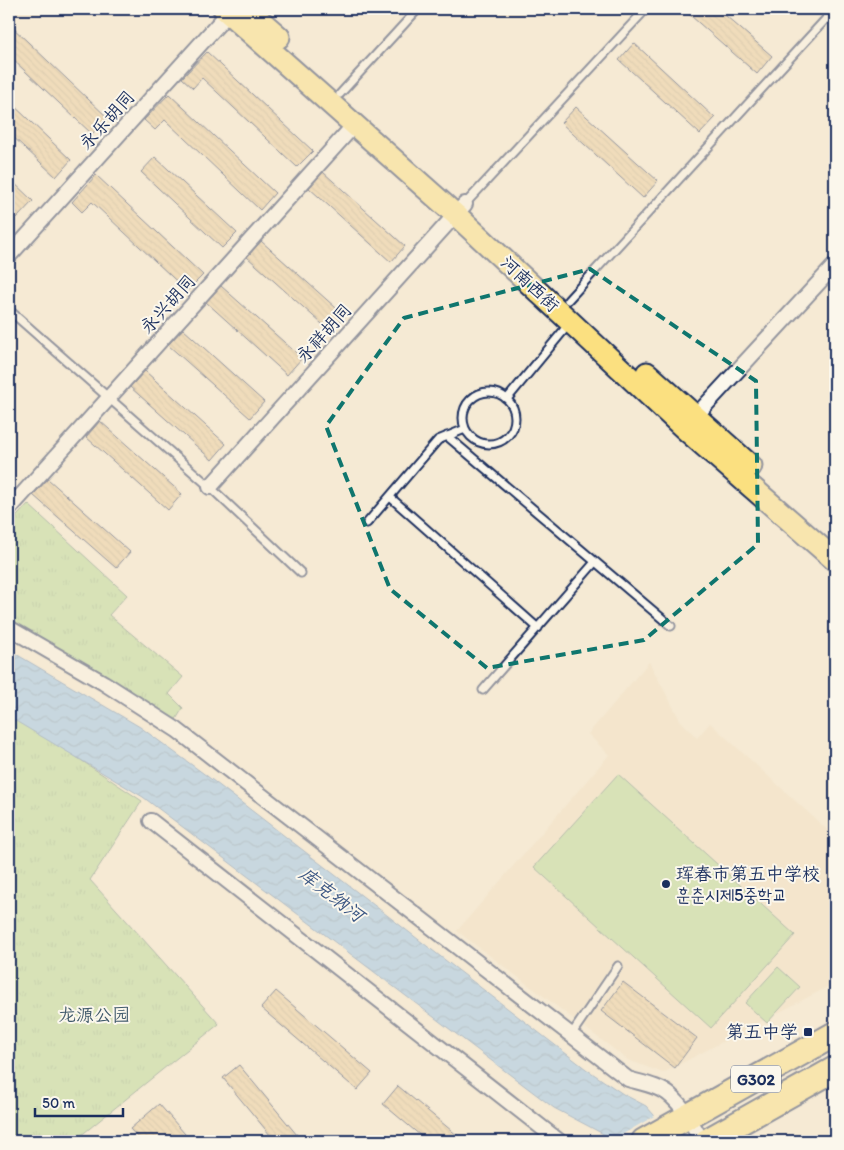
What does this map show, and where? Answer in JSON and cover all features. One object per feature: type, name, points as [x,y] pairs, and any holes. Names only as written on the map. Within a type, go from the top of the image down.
[{"type":"highway","name":"G302","points":[[644,1141],[835,1034]]},
{"type":"highway","name":"G302","points":[[707,1141],[835,1069]]},
{"type":"main road","name":"河南西街","points":[[233,10],[340,94],[461,209],[571,322],[835,540]]},
{"type":"main road","name":"河南西街","points":[[233,10],[354,124],[461,209],[568,300],[690,422],[835,560]]},
{"type":"street","name":"永乐胡同","points":[[9,256],[233,10]]},
{"type":"street","name":"永兴胡同","points":[[9,508],[354,124]]},
{"type":"street","name":"永祥胡同","points":[[210,487],[461,209]]},
{"type":"street","points":[[690,422],[835,265]]},
{"type":"street","points":[[9,628],[104,683],[177,730],[628,1079],[670,1095],[682,1120],[702,1141]]},
{"type":"street","points":[[151,821],[559,1141]]},
{"type":"lane","points":[[340,94],[418,9]]},
{"type":"lane","points":[[461,209],[646,9]]},
{"type":"lane","points":[[568,300],[835,9]]},
{"type":"lane","points":[[9,310],[210,487],[301,572]]},
{"type":"lane","points":[[507,399],[571,322]]},
{"type":"lane","points":[[495,392],[507,399],[514,408],[516,416],[510,433],[496,443],[478,442],[465,429],[462,421],[466,404],[479,393],[495,392]]},
{"type":"lane","points":[[368,523],[438,440],[465,429]]},
{"type":"lane","points":[[447,436],[670,626]]},
{"type":"lane","points":[[390,497],[538,628]]},
{"type":"lane","points":[[484,690],[595,562]]},
{"type":"lane","points":[[571,1035],[618,966]]},
{"type":"highlighted area","points":[[590,269],[756,381],[758,544],[644,640],[487,668],[390,589],[326,426],[404,318]]},
{"type":"shaded area","name":"珲春市第五中学校 훈춘시제5중학교","points":[[649,662],[680,720],[697,738],[710,723],[835,837],[835,983],[663,1073],[628,1060],[457,931],[609,755],[588,734]]},
{"type":"green space","points":[[28,504],[127,595],[109,615],[183,677],[169,694],[183,708],[175,721],[9,622],[9,525]]},
{"type":"green space","name":"龙源公园","points":[[9,712],[142,801],[90,880],[219,1024],[74,1141],[9,1141]]},
{"type":"green space","points":[[618,774],[795,935],[711,1028],[534,867]]},
{"type":"green space","points":[[778,967],[800,987],[767,1023],[745,1003]]},
{"type":"water","name":"库克纳河","points":[[9,650],[140,727],[207,776],[586,1069],[623,1094],[646,1106],[654,1115],[667,1141],[613,1141],[611,1138],[554,1108],[143,797],[9,717]]},
{"type":"pier","points":[[656,1115],[670,1141],[611,1141]]},
{"type":"building","points":[[683,9],[718,9],[772,56],[757,74]]},
{"type":"building","points":[[9,24],[108,118],[92,134],[9,56]]},
{"type":"building","points":[[634,43],[715,118],[700,134],[619,60]]},
{"type":"building","points":[[207,52],[313,151],[297,167],[202,78],[193,88],[182,78]]},
{"type":"building","points":[[169,94],[275,193],[260,210],[165,120],[155,130],[144,120]]},
{"type":"building","points":[[9,101],[71,160],[56,177],[9,133]]},
{"type":"building","points":[[576,107],[658,181],[643,198],[561,123]]},
{"type":"building","points":[[155,157],[237,233],[222,248],[141,172]]},
{"type":"building","points":[[323,172],[405,246],[391,262],[309,188]]},
{"type":"building","points":[[96,175],[203,275],[187,291],[92,202],[82,212],[72,202]]},
{"type":"building","points":[[9,178],[33,201],[17,218],[9,210]]},
{"type":"building","points":[[261,241],[345,316],[331,332],[247,257]]},
{"type":"building","points":[[221,286],[302,358],[287,375],[206,302]]},
{"type":"building","points":[[183,329],[264,402],[250,418],[168,345]]},
{"type":"building","points":[[145,371],[226,444],[212,460],[130,387]]},
{"type":"building","points":[[100,421],[182,494],[168,510],[86,437]]},
{"type":"building","points":[[48,479],[130,552],[116,568],[33,495]]},
{"type":"building","points":[[623,982],[697,1038],[675,1068],[601,1011]]},
{"type":"building","points":[[276,991],[372,1073],[357,1090],[261,1008]]},
{"type":"building","points":[[239,1065],[302,1141],[275,1141],[223,1078]]},
{"type":"building","points":[[398,1086],[464,1141],[427,1141],[383,1104]]},
{"type":"building","points":[[159,1104],[191,1141],[141,1141],[130,1129]]},
{"type":"place","name":"珲春市第五中学校 훈춘시제5중학교","points":[[666,884]]},
{"type":"place","name":"第五中学","points":[[808,1032]]}]
